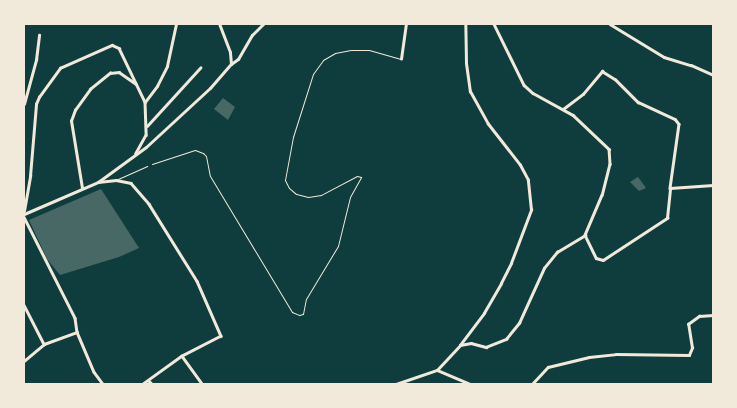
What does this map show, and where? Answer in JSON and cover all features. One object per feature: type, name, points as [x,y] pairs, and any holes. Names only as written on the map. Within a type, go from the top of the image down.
[{"type":"street","points":[[145,102],[157,86],[167,66],[176,24]]},
{"type":"street","points":[[103,384],[94,372],[77,332],[75,318],[24,216],[98,182],[133,158],[210,88],[231,64],[238,59],[263,24]]},
{"type":"street","points":[[401,59],[406,24]]},
{"type":"street","points":[[396,384],[437,370],[460,345],[484,313],[511,264],[529,218],[532,200],[528,180],[520,165],[488,124],[470,92],[466,63],[465,24]]},
{"type":"street","points":[[460,345],[471,343],[486,347],[506,339],[519,323],[544,268],[557,252],[585,235],[602,195],[610,164],[609,149],[573,115],[533,93],[524,85],[494,24]]},
{"type":"street","points":[[572,24],[594,24]]},
{"type":"street","points":[[610,24],[664,57],[691,65],[713,75]]},
{"type":"street","points":[[221,25],[230,52],[231,64]]},
{"type":"street","points":[[24,104],[36,60],[39,35]]},
{"type":"street","points":[[24,210],[30,176],[36,104],[60,68],[112,45],[118,48],[145,102],[146,135],[133,158]]},
{"type":"street","points":[[147,126],[200,68]]},
{"type":"street","points":[[562,110],[583,94],[602,71],[615,79],[638,102],[675,119],[679,124],[667,218],[632,243],[599,260],[593,253],[585,235]]},
{"type":"street","points":[[82,190],[71,121],[75,110],[90,89],[110,73],[119,72],[137,85]]},
{"type":"street","points":[[98,182],[116,180],[131,183],[149,204],[197,281],[221,336],[182,356],[144,384]]},
{"type":"street","points":[[670,188],[713,185]]},
{"type":"street","points":[[24,305],[44,344]]},
{"type":"street","points":[[532,384],[548,368],[581,358],[616,354],[689,355],[692,348],[688,324],[699,316],[713,315]]},
{"type":"street","points":[[24,361],[44,344],[77,332]]},
{"type":"street","points":[[182,356],[202,384]]},
{"type":"street","points":[[437,370],[470,384]]},
{"type":"street","points":[[149,380],[152,384]]},
{"type":"lane","points":[[152,164],[195,150],[206,156],[210,176],[292,312],[299,316],[303,314],[306,299],[338,246],[350,197],[361,177],[357,176],[321,195],[308,197],[296,194],[289,188],[285,180],[293,137],[313,74],[323,60],[334,52],[369,50],[401,59]]},
{"type":"lane","points":[[116,180],[147,166]]},
{"type":"building","points":[[223,98],[235,107],[228,120],[214,109]]},
{"type":"building","points":[[638,177],[646,188],[639,191],[630,182]]},
{"type":"building","points":[[101,189],[139,248],[119,257],[60,275],[47,259],[29,220]]}]
